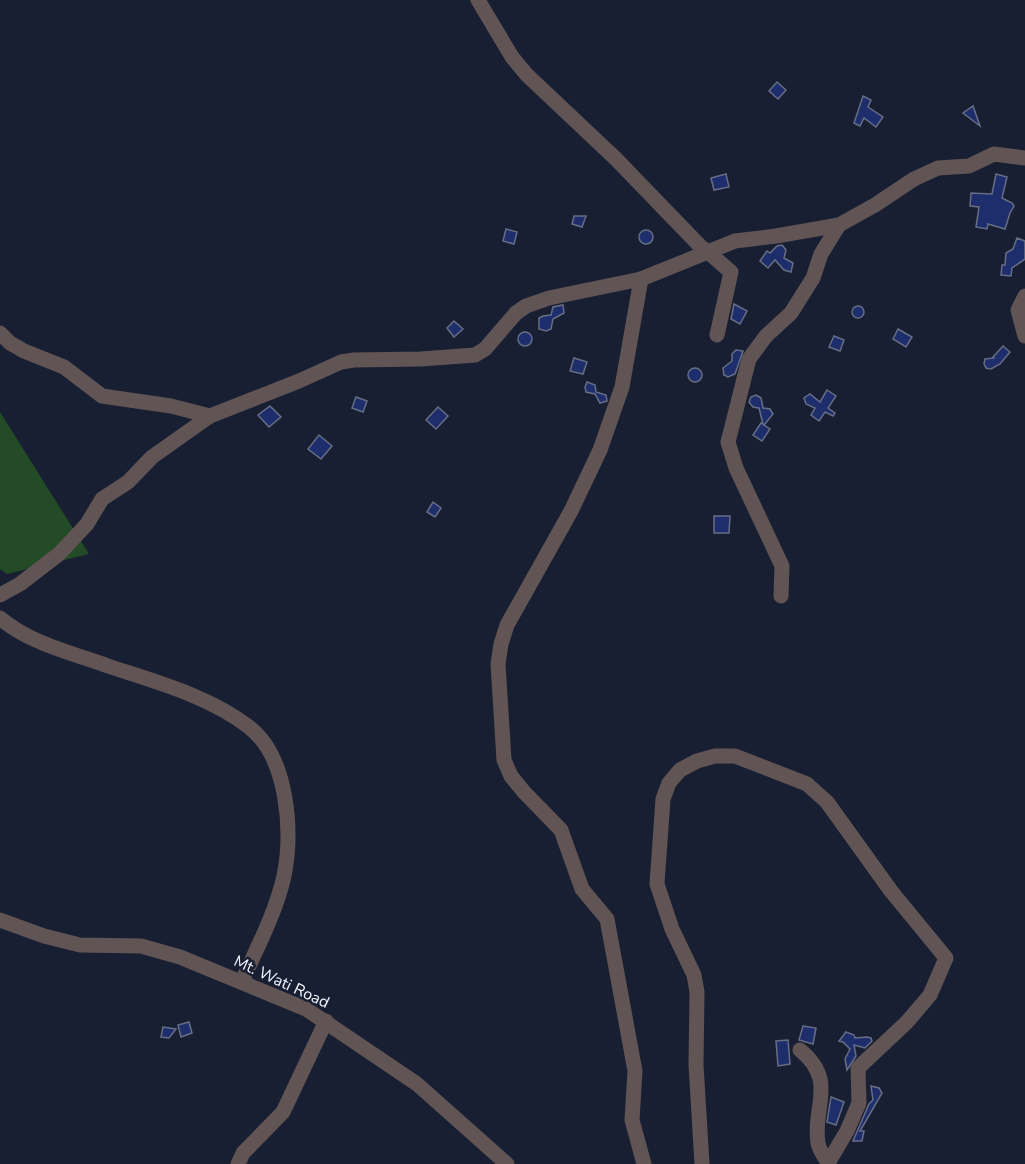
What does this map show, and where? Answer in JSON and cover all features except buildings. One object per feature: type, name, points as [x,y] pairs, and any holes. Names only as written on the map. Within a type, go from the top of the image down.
[{"type":"street","points":[[478,0],[512,57],[527,75],[616,159],[679,227],[731,272],[717,335]]},
{"type":"street","points":[[0,595],[20,584],[59,554],[87,524],[102,498],[128,482],[152,457],[210,416],[341,362],[475,355],[485,349],[526,306],[549,298],[641,279],[735,241],[839,225],[914,179],[938,168],[969,166],[994,154],[1025,158]]},
{"type":"street","points":[[781,596],[782,566],[736,468],[728,442],[749,359],[766,336],[791,313],[813,278],[821,254],[839,225]]},
{"type":"street","points":[[641,279],[622,387],[612,419],[588,478],[507,625],[498,664],[504,760],[511,776],[524,792],[561,830],[582,889],[607,920],[635,1071],[632,1120],[644,1164]]},
{"type":"street","points":[[1025,296],[1018,310],[1025,336]]},
{"type":"street","points":[[0,333],[10,343],[24,351],[63,367],[102,396],[171,406],[210,416]]},
{"type":"street","points":[[0,618],[8,625],[40,641],[203,700],[251,728],[270,749],[281,773],[286,807],[287,842],[284,875],[272,911],[242,981]]},
{"type":"street","points":[[702,1164],[696,1065],[698,992],[694,975],[672,929],[657,884],[660,816],[669,783],[680,770],[697,761],[715,756],[735,756],[807,784],[827,802],[891,891],[946,958],[930,995],[907,1022],[858,1068],[859,1103],[847,1131],[828,1164]]},
{"type":"street","name":"Mt. Wati Road","points":[[0,920],[44,936],[80,945],[141,946],[180,957],[306,1009],[417,1084],[507,1164]]},
{"type":"street","points":[[238,1164],[243,1153],[283,1112],[326,1021]]},
{"type":"street","points":[[800,1050],[811,1059],[823,1087],[818,1144],[828,1164]]},
{"type":"green space","points":[[0,412],[89,554],[7,574],[0,569]]}]
